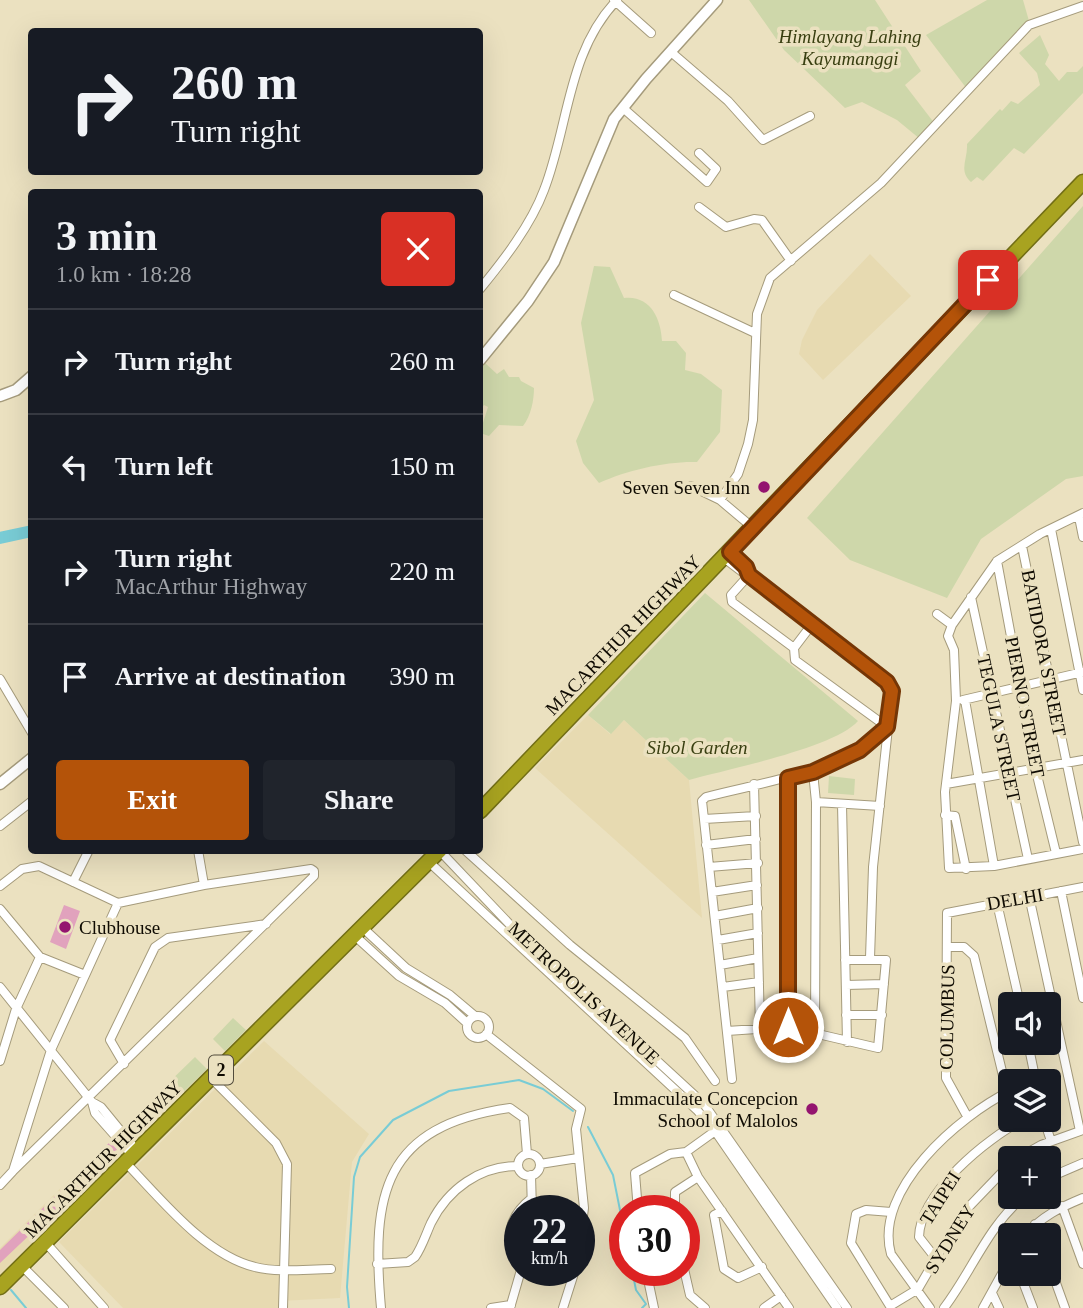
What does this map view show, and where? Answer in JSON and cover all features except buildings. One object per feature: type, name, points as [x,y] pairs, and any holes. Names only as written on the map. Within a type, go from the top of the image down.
[{"type":"highway","name":"MACARTHUR HIGHWAY","points":[[483,808],[1083,182]]},
{"type":"highway","name":"MACARTHUR HIGHWAY","points":[[0,1287],[436,854]]},
{"type":"street","points":[[483,285],[528,220],[544,190],[577,66],[606,11],[616,0],[651,33]]},
{"type":"street","points":[[483,356],[549,271],[601,145],[623,108],[718,0]]},
{"type":"street","points":[[720,500],[738,474],[748,444],[753,420],[755,333],[759,306],[771,278],[856,207],[910,154],[1014,38],[1043,18],[1083,6]]},
{"type":"street","points":[[671,52],[728,101],[762,140],[810,116]]},
{"type":"street","points":[[623,108],[708,182],[716,169],[699,153]]},
{"type":"street","points":[[699,207],[726,227],[754,219],[762,220],[792,261]]},
{"type":"street","points":[[674,295],[755,333]]},
{"type":"street","points":[[0,396],[16,390],[28,380]]},
{"type":"street","points":[[691,486],[720,500],[752,527]]},
{"type":"street","points":[[994,866],[980,779],[961,700],[954,650],[948,636],[952,625],[997,561],[1051,529],[1081,515],[1083,537]]},
{"type":"street","points":[[1051,529],[1082,673],[1083,690]]},
{"type":"street","name":"BATIDORA STREET","points":[[1022,546],[1083,842]]},
{"type":"street","points":[[727,555],[740,572],[748,574],[813,623],[890,686],[892,691],[873,867],[870,958]]},
{"type":"street","name":"PIERNO STREET","points":[[997,561],[1036,771],[1056,853]]},
{"type":"street","points":[[748,574],[731,595],[732,602],[794,648]]},
{"type":"street","name":"TEGULA STREET","points":[[971,597],[993,695],[1007,775],[1028,859]]},
{"type":"street","points":[[937,614],[952,625]]},
{"type":"street","points":[[813,623],[794,648],[795,660],[887,727]]},
{"type":"street","points":[[961,700],[1082,673]]},
{"type":"street","points":[[0,679],[28,726]]},
{"type":"street","points":[[961,700],[946,784],[947,865],[954,870],[994,866],[1083,849]]},
{"type":"street","points":[[732,1079],[706,845],[704,798],[813,772],[860,750],[887,727]]},
{"type":"street","points":[[0,782],[28,761]]},
{"type":"street","points":[[946,784],[1083,761]]},
{"type":"street","points":[[813,772],[817,802],[815,1032]]},
{"type":"street","points":[[788,778],[788,1027]]},
{"type":"street","points":[[754,784],[760,1027]]},
{"type":"street","points":[[817,802],[880,806]]},
{"type":"street","points":[[0,825],[28,804]]},
{"type":"street","points":[[842,804],[847,1042]]},
{"type":"street","points":[[945,815],[955,816],[966,869]]},
{"type":"street","points":[[704,819],[756,816]]},
{"type":"street","points":[[706,845],[756,839]]},
{"type":"street","points":[[73,882],[87,854]]},
{"type":"street","points":[[199,854],[204,885]]},
{"type":"street","name":"METROPOLIS AVENUE","points":[[444,854],[517,932],[704,1104],[837,1308]]},
{"type":"street","points":[[469,854],[570,944],[685,1038],[715,1081]]},
{"type":"street","points":[[475,854],[481,866]]},
{"type":"street","name":"METROPOLIS AVENUE","points":[[429,862],[719,1128],[847,1308]]},
{"type":"street","points":[[442,874],[452,862]]},
{"type":"street","points":[[709,867],[758,863]]},
{"type":"street","points":[[0,886],[31,866],[47,869],[118,903],[204,885],[311,869],[314,871],[314,876],[124,1063],[91,1100],[0,1185]]},
{"type":"street","points":[[712,892],[757,885]]},
{"type":"street","name":"DELHI","points":[[947,913],[950,910],[1083,887]]},
{"type":"street","points":[[1060,891],[1083,998]]},
{"type":"street","points":[[1029,896],[1082,1130],[1041,1146]]},
{"type":"street","points":[[13,1171],[51,1050],[118,903]]},
{"type":"street","points":[[997,903],[1017,992]]},
{"type":"street","points":[[715,916],[758,908]]},
{"type":"street","points":[[0,909],[40,957],[85,975]]},
{"type":"street","name":"COLUMBUS","points":[[947,913],[946,1078],[967,1116]]},
{"type":"street","points":[[124,1063],[110,1040],[155,947],[168,939],[266,924]]},
{"type":"street","points":[[359,932],[406,968],[450,995],[475,1016],[487,1020],[486,1034]]},
{"type":"street","points":[[359,932],[399,976],[445,1003],[467,1023],[467,1031],[472,1037],[479,1038],[486,1034]]},
{"type":"street","points":[[718,940],[758,933]]},
{"type":"street","points":[[948,947],[964,947],[974,956],[1003,1069]]},
{"type":"street","points":[[0,1061],[16,1009],[40,957]]},
{"type":"street","points":[[720,965],[758,958]]},
{"type":"street","points":[[727,1031],[788,1027],[878,1048],[886,960],[845,960]]},
{"type":"street","points":[[399,976],[406,968]]},
{"type":"street","points":[[723,987],[759,982]]},
{"type":"street","points":[[846,985],[884,984]]},
{"type":"street","points":[[0,987],[91,1100],[95,1113],[219,1252],[257,1268],[331,1269]]},
{"type":"street","points":[[846,1015],[882,1015]]},
{"type":"street","points":[[467,1023],[475,1016]]},
{"type":"street","points":[[486,1034],[581,1109],[576,1129],[582,1195]]},
{"type":"street","points":[[212,1079],[276,1143],[287,1164],[283,1308]]},
{"type":"street","points":[[930,1308],[891,1254],[888,1244],[891,1212],[920,1166],[951,1129],[998,1098]]},
{"type":"street","points":[[381,1308],[377,1264],[378,1230],[391,1177],[411,1148],[429,1132],[471,1114],[510,1108],[524,1118],[527,1154]]},
{"type":"street","points":[[637,1195],[635,1173],[670,1154],[686,1152],[719,1128]]},
{"type":"street","name":"TAIPEI","points":[[937,1260],[919,1237],[933,1201],[965,1160],[1006,1132]]},
{"type":"street","points":[[1048,1132],[1051,1141]]},
{"type":"street","points":[[686,1152],[698,1178],[789,1308]]},
{"type":"street","points":[[527,1154],[534,1155],[540,1164],[537,1171],[531,1175],[522,1174],[518,1166],[520,1157],[527,1154]]},
{"type":"street","points":[[540,1164],[578,1158]]},
{"type":"street","points":[[1061,1172],[1083,1163]]},
{"type":"street","points":[[377,1264],[408,1262],[415,1257],[443,1203],[458,1187],[481,1172],[500,1166],[518,1166]]},
{"type":"street","points":[[531,1175],[532,1195]]},
{"type":"street","name":"SYDNEY","points":[[891,1212],[866,1210],[856,1214],[851,1243],[887,1305],[893,1305],[918,1289],[961,1215],[998,1176]]},
{"type":"street","points":[[676,1195],[676,1192],[698,1178]]},
{"type":"street","points":[[1036,1223],[1062,1206],[1083,1198]]},
{"type":"street","points":[[1062,1206],[1083,1264]]},
{"type":"street","points":[[944,1308],[986,1239],[1009,1209]]},
{"type":"street","points":[[722,1211],[714,1215],[722,1265],[738,1278],[762,1267]]},
{"type":"street","points":[[46,1243],[104,1308]]},
{"type":"street","points":[[22,1266],[64,1308]]},
{"type":"street","points":[[983,1308],[998,1282]]},
{"type":"street","points":[[491,1308],[510,1307],[516,1286]]},
{"type":"street","points":[[563,1308],[570,1286]]},
{"type":"street","points":[[648,1286],[651,1307]]},
{"type":"street","points":[[688,1286],[690,1295],[705,1308]]},
{"type":"street","points":[[1025,1286],[1033,1308]]},
{"type":"street","points":[[1057,1286],[1065,1308]]},
{"type":"street","points":[[992,1293],[999,1308]]},
{"type":"street","points":[[764,1308],[781,1296]]},
{"type":"shaded area","points":[[870,254],[911,296],[823,380],[799,354],[802,340],[817,310]]},
{"type":"shaded area","points":[[588,715],[610,734],[624,720],[689,780],[702,918],[535,768]]},
{"type":"shaded area","points":[[264,1041],[369,1134],[352,1162],[340,1298],[279,1301],[279,1308],[123,1308],[59,1242]]},
{"type":"shaded area","points":[[153,1098],[167,1111],[135,1143],[122,1128]]},
{"type":"shaded area","points":[[71,1178],[84,1190],[0,1275],[0,1248]]},
{"type":"green space","name":"Himlayang Lahing Kayumanggi","points":[[749,0],[875,0],[921,71],[905,85],[935,124],[920,139],[897,120],[862,102],[845,108],[784,50]]},
{"type":"green space","points":[[987,0],[1023,0],[1029,21],[967,89],[926,35]]},
{"type":"green space","points":[[1040,35],[1049,55],[1045,64],[1059,81],[1067,72],[1077,72],[1083,66],[1083,93],[1024,154],[1014,148],[983,181],[977,177],[971,182],[964,169],[967,144],[1000,109],[1002,111],[1011,101],[1018,104],[1040,85],[1037,73],[1019,53]]},
{"type":"green space","points":[[1083,206],[1083,476],[1066,479],[981,539],[947,598],[850,560],[807,518]]},
{"type":"green space","points":[[594,266],[610,267],[624,298],[641,300],[647,304],[656,316],[662,341],[676,341],[686,353],[685,370],[701,374],[722,390],[720,432],[697,462],[647,467],[599,483],[583,463],[576,441],[594,400],[581,323]]},
{"type":"green space","points":[[485,363],[497,374],[504,369],[509,377],[519,377],[534,388],[532,408],[523,426],[499,425],[489,436],[483,434],[488,407],[483,406]]},
{"type":"green space","name":"Sibol Garden","points":[[705,593],[858,721],[845,731],[804,749],[689,780],[624,720],[611,734],[588,715]]},
{"type":"green space","points":[[829,776],[855,779],[854,795],[828,793]]},
{"type":"green space","points":[[233,1018],[246,1030],[225,1051],[213,1039]]},
{"type":"green space","points":[[195,1057],[207,1069],[175,1100],[163,1088]]},
{"type":"waterway","points":[[0,538],[28,532]]},
{"type":"waterway","points":[[349,1308],[347,1287],[354,1177],[360,1157],[393,1120],[449,1091],[519,1080],[543,1089],[573,1111]]},
{"type":"waterway","points":[[588,1127],[613,1175],[617,1195]]},
{"type":"waterway","points":[[635,1286],[646,1304],[642,1308]]},
{"type":"waterway","points":[[11,1290],[26,1308]]},
{"type":"place","name":"Seven Seven Inn","points":[[764,487]]},
{"type":"place","name":"Clubhouse","points":[[65,927]]},
{"type":"place","name":"Immaculate Concepcion School of Malolos","points":[[812,1109]]},
{"type":"route","points":[[788,1027],[788,778],[813,772],[860,750],[870,742],[887,727],[892,691],[887,682],[749,575],[746,567],[730,552],[988,280]]}]
